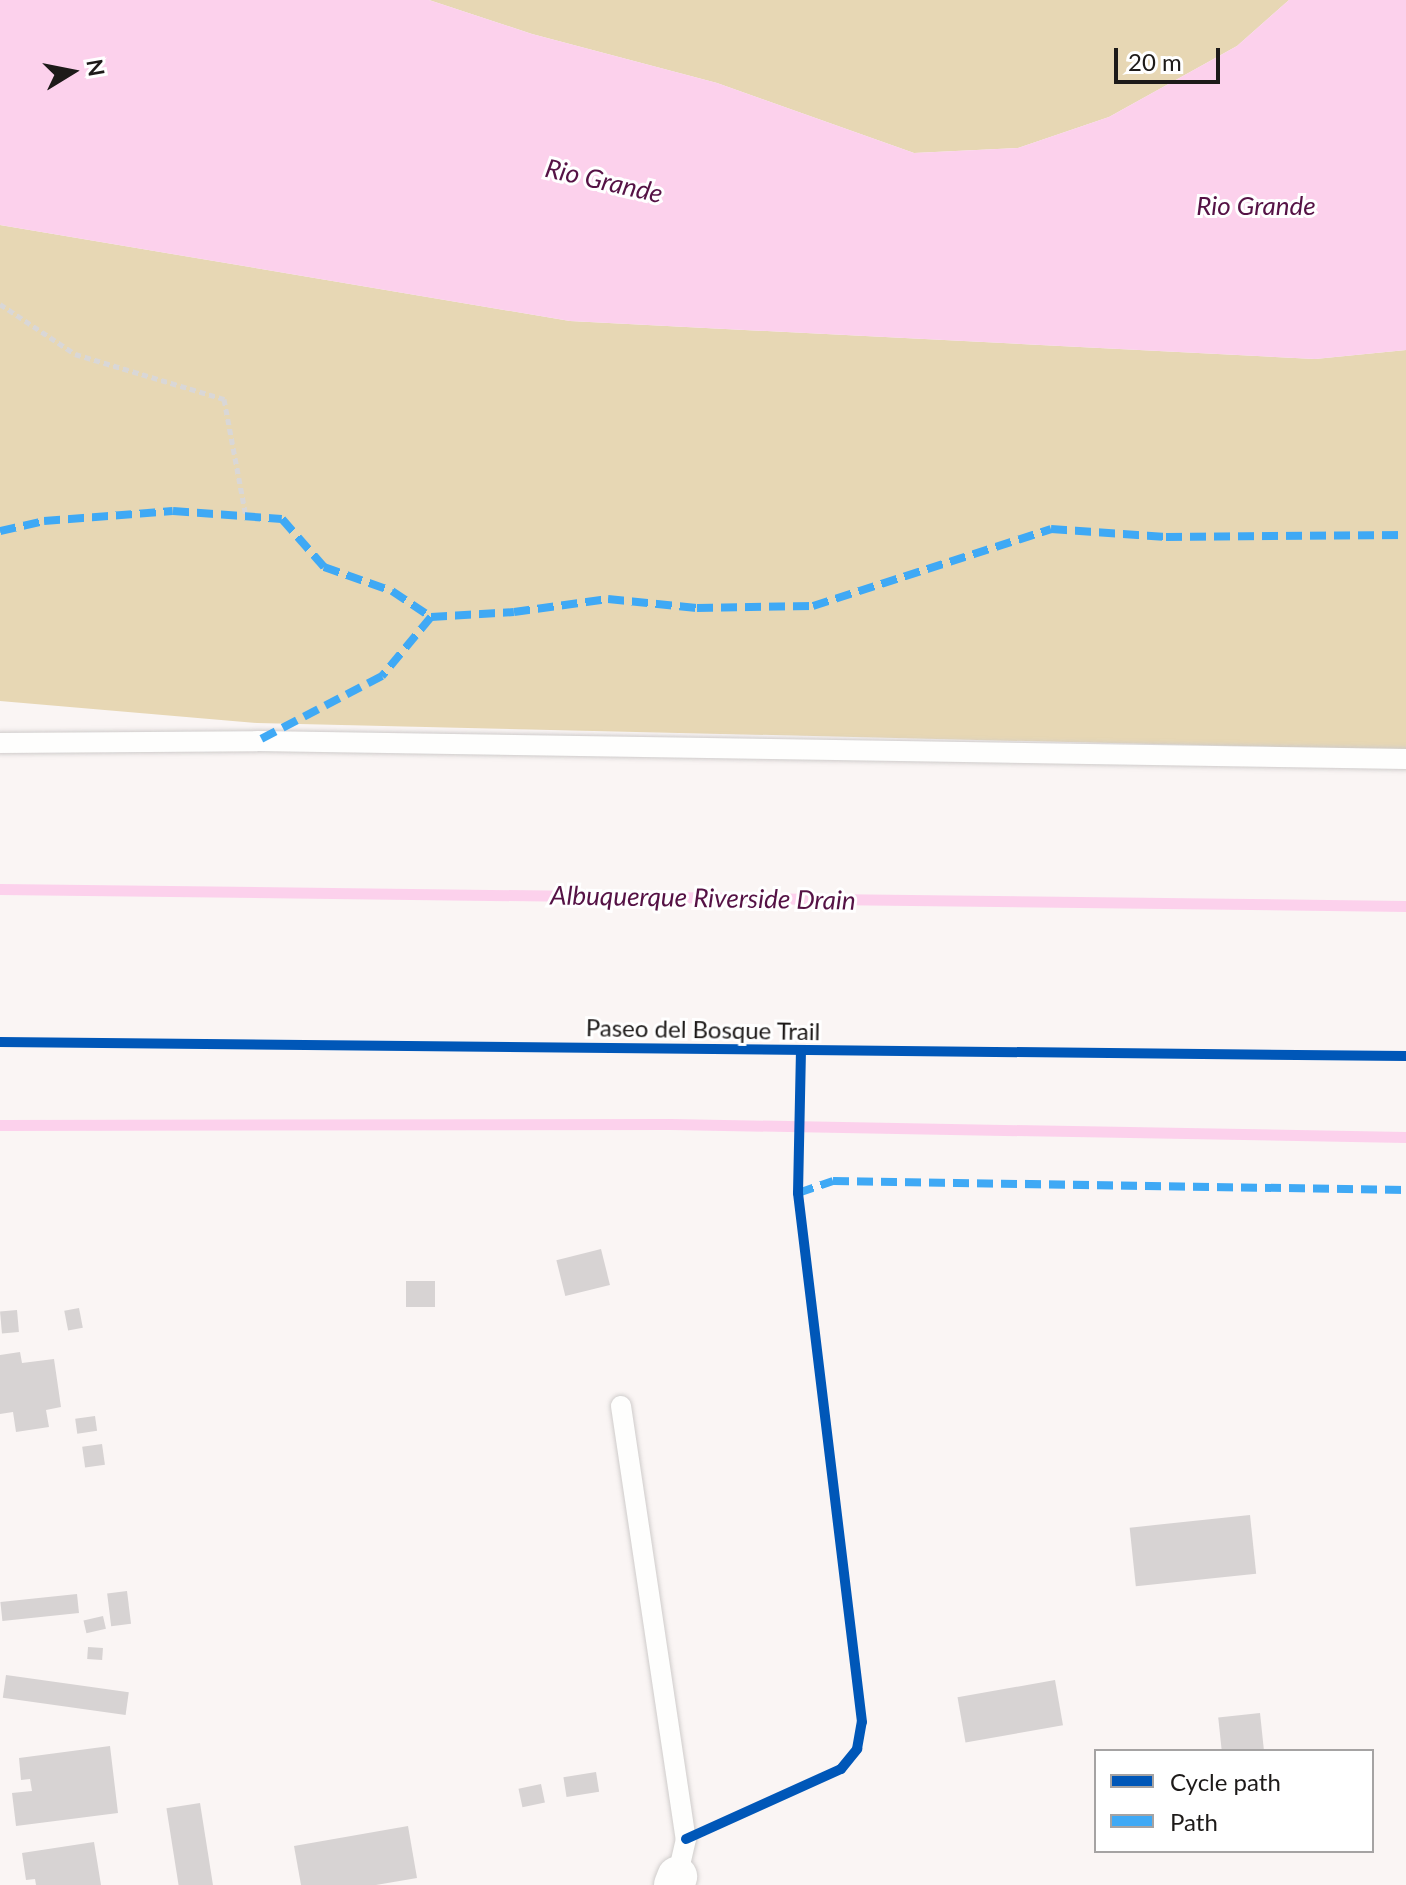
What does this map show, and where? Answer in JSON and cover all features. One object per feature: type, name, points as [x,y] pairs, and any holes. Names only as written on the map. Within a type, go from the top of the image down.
[{"type":"lane","points":[[0,743],[257,741],[1406,759]]},
{"type":"lane","points":[[621,1406],[686,1839],[675,1881]]},
{"type":"path","points":[[0,304],[75,354],[224,399],[246,517]]},
{"type":"shaded area","points":[[429,0],[1289,0],[1237,46],[1109,117],[1018,148],[914,153],[717,83],[532,34]]},
{"type":"shaded area","points":[[0,225],[570,321],[1315,359],[1406,350],[1406,750],[257,723],[0,701]]},
{"type":"water","name":"Rio Grande","points":[[0,0],[429,0],[532,34],[717,83],[914,153],[1018,148],[1109,117],[1237,46],[1289,0],[1406,0],[1406,350],[1315,359],[570,321],[0,225]]},
{"type":"building","points":[[601,1249],[610,1285],[565,1296],[556,1260]]},
{"type":"building","points":[[406,1281],[435,1281],[435,1307],[406,1307]]},
{"type":"building","points":[[79,1308],[83,1328],[68,1330],[64,1311]]},
{"type":"building","points":[[17,1310],[19,1332],[2,1333],[0,1311]]},
{"type":"building","points":[[20,1352],[22,1363],[54,1359],[61,1407],[46,1410],[49,1427],[16,1432],[13,1412],[0,1414],[0,1355]]},
{"type":"building","points":[[95,1416],[97,1431],[77,1434],[75,1419]]},
{"type":"building","points":[[102,1444],[105,1465],[85,1468],[82,1447]]},
{"type":"building","points":[[1250,1515],[1256,1574],[1136,1586],[1130,1528]]},
{"type":"building","points":[[127,1591],[131,1624],[111,1626],[107,1593]]},
{"type":"building","points":[[77,1594],[79,1613],[2,1621],[0,1602]]},
{"type":"building","points":[[103,1616],[106,1629],[86,1633],[84,1620]]},
{"type":"building","points":[[88,1647],[103,1648],[102,1660],[87,1659]]},
{"type":"building","points":[[6,1675],[129,1692],[126,1715],[3,1698]]},
{"type":"building","points":[[1055,1680],[1063,1725],[965,1742],[958,1697]]},
{"type":"building","points":[[1260,1713],[1264,1749],[1222,1749],[1218,1717]]},
{"type":"building","points":[[110,1746],[118,1813],[16,1826],[12,1793],[32,1791],[30,1779],[21,1780],[19,1758]]},
{"type":"building","points":[[596,1772],[599,1792],[567,1797],[563,1777]]},
{"type":"building","points":[[541,1784],[545,1803],[522,1807],[519,1789]]},
{"type":"building","points":[[200,1803],[213,1885],[179,1885],[166,1808]]},
{"type":"building","points":[[408,1826],[417,1878],[376,1885],[301,1885],[294,1846]]},
{"type":"building","points":[[94,1842],[101,1885],[36,1885],[35,1879],[26,1880],[22,1853]]},
{"type":"waterway","name":"Albuquerque Riverside Drain","points":[[0,889],[1406,906]]},
{"type":"waterway","points":[[0,1125],[670,1124],[1406,1137]]},
{"type":"marked path","points":[[0,531],[44,521],[173,511],[282,519],[324,567],[392,591],[431,617],[382,676],[257,741]]},
{"type":"marked path","points":[[431,617],[514,612],[608,599],[697,608],[813,606],[1051,529],[1166,537],[1406,535]]},
{"type":"marked path","points":[[798,1193],[833,1181],[1406,1190]]},
{"type":"cycle path","name":"Paseo del Bosque Trail","points":[[0,1042],[1406,1056]]},
{"type":"cycle path","name":"Paseo del Bosque Trail","points":[[686,1839],[841,1769],[857,1749],[862,1722],[798,1193],[801,1050]]}]
